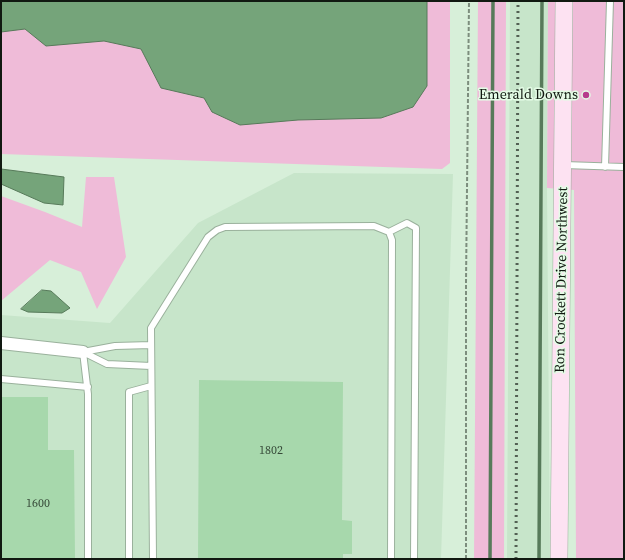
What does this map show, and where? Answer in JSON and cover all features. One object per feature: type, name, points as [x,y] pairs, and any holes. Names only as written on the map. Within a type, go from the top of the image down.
[{"type":"street","name":"Ron Crockett Drive Northwest","points":[[559,559],[564,1]]},
{"type":"street","points":[[1,343],[83,352]]},
{"type":"lane","points":[[605,167],[610,1]]},
{"type":"lane","points":[[563,165],[624,167]]},
{"type":"lane","points":[[153,559],[150,328],[208,237],[217,230],[225,227],[374,226],[389,232],[408,223],[416,228],[414,559]]},
{"type":"lane","points":[[389,232],[392,240],[391,559]]},
{"type":"lane","points":[[83,352],[115,346],[151,345]]},
{"type":"lane","points":[[83,352],[107,364],[151,366]]},
{"type":"lane","points":[[83,352],[88,387],[88,559]]},
{"type":"lane","points":[[1,379],[88,387]]},
{"type":"lane","points":[[129,559],[129,392],[151,386]]},
{"type":"path","points":[[466,559],[466,282],[469,1]]},
{"type":"shaded area","points":[[1,1],[450,1],[450,163],[442,169],[1,154]]},
{"type":"shaded area","points":[[1,1],[427,1],[427,86],[413,107],[381,118],[298,120],[240,125],[212,112],[204,98],[161,88],[141,49],[104,41],[46,46],[25,29],[1,32]]},
{"type":"shaded area","points":[[478,1],[506,1],[504,559],[474,559]]},
{"type":"shaded area","points":[[510,1],[548,1],[547,188],[550,559],[507,559]]},
{"type":"shaded area","points":[[548,1],[624,1],[624,559],[576,559],[574,190],[547,188]]},
{"type":"shaded area","points":[[1,169],[64,177],[63,205],[44,203],[1,184]]},
{"type":"shaded area","points":[[294,173],[453,174],[441,559],[1,559],[1,315],[110,323],[198,223]]},
{"type":"shaded area","points":[[86,177],[114,177],[126,257],[97,309],[81,272],[50,260],[1,301],[1,196],[82,227]]},
{"type":"shaded area","points":[[42,290],[51,291],[70,308],[62,313],[28,312],[21,309]]},
{"type":"building","points":[[199,380],[343,382],[342,520],[352,521],[352,554],[343,554],[343,559],[198,559]]},
{"type":"building","points":[[1,397],[48,397],[48,450],[74,450],[75,558],[1,559]]},
{"type":"waterway","points":[[490,559],[493,1]]},
{"type":"waterway","points":[[539,559],[542,1]]},
{"type":"railway","points":[[516,559],[518,1]]},
{"type":"place","name":"Emerald Downs","points":[[586,95]]}]
